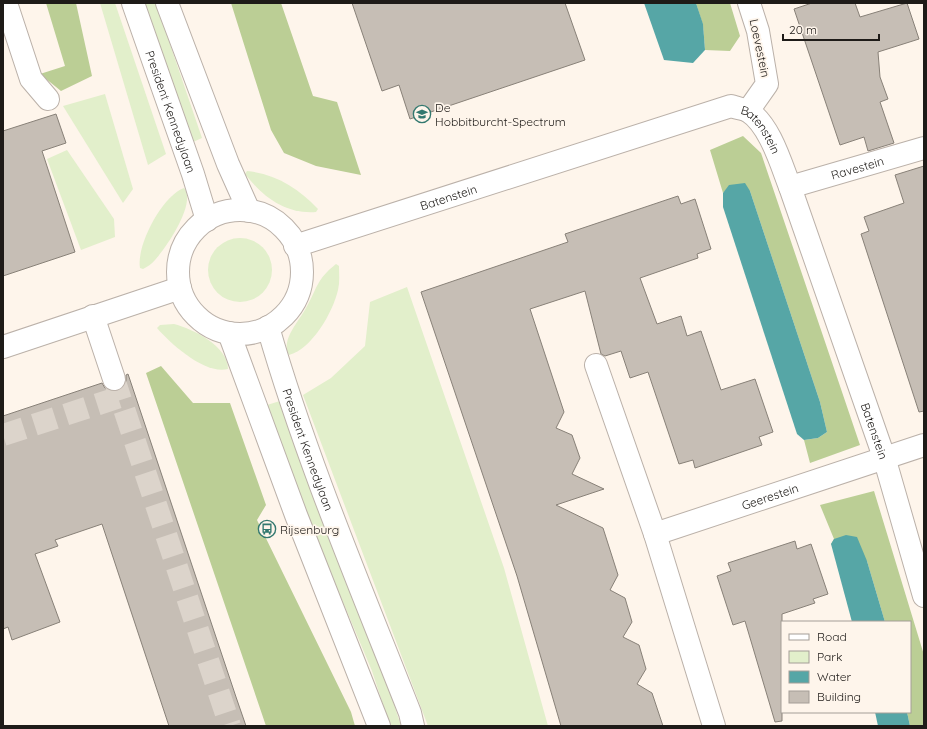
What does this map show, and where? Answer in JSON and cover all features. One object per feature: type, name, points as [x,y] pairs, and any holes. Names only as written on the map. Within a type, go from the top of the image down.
[{"type":"street","points":[[6,3],[31,79],[48,99]]},
{"type":"street","name":"President Kennedylaan","points":[[133,3],[193,174],[207,220]]},
{"type":"street","points":[[167,3],[228,164],[249,211]]},
{"type":"street","name":"Loevestein","points":[[748,111],[767,84],[758,31],[749,3]]},
{"type":"street","name":"Batenstein","points":[[295,246],[731,106],[748,111],[762,125],[774,148],[790,187],[884,457],[924,596]]},
{"type":"street","name":"Ravestein","points":[[790,187],[924,148]]},
{"type":"street","points":[[249,211],[259,213],[277,223],[287,233],[295,246],[301,269],[298,292],[286,313],[268,328],[249,334],[229,334],[207,325],[190,309],[180,288],[178,268],[182,249],[192,232],[207,220],[223,213],[249,211]]},
{"type":"street","points":[[3,347],[92,316],[180,288]]},
{"type":"street","points":[[92,316],[114,379]]},
{"type":"street","name":"President Kennedylaan","points":[[268,328],[280,370],[329,506],[410,713],[413,726]]},
{"type":"street","points":[[229,334],[296,515],[379,726]]},
{"type":"street","points":[[596,365],[655,534],[714,726]]},
{"type":"street","name":"Geerestein","points":[[655,534],[924,445]]},
{"type":"green space","points":[[46,3],[76,3],[92,76],[61,91],[40,74],[65,66]]},
{"type":"green space","points":[[100,3],[115,3],[166,154],[148,165]]},
{"type":"green space","points":[[143,3],[156,3],[202,138],[193,142]]},
{"type":"green space","points":[[231,3],[281,3],[313,96],[337,102],[361,175],[316,166],[284,153],[271,130]]},
{"type":"green space","points":[[696,3],[730,3],[740,36],[730,51],[705,50],[703,25]]},
{"type":"green space","points":[[105,94],[133,189],[123,203],[63,106]]},
{"type":"green space","points":[[743,136],[761,153],[860,445],[810,463],[804,440],[818,438],[827,432],[820,402],[750,191],[732,185],[723,193],[710,150]]},
{"type":"green space","points":[[67,150],[114,219],[115,237],[81,250],[47,159]]},
{"type":"green space","points":[[247,171],[268,175],[286,183],[303,195],[318,209],[316,212],[305,212],[294,210],[276,203],[252,183],[245,174]]},
{"type":"green space","points":[[184,188],[187,195],[186,204],[183,214],[172,236],[154,261],[143,269],[140,268],[142,247],[152,223],[167,201]]},
{"type":"green space","points":[[240,238],[258,244],[266,252],[272,270],[266,288],[258,296],[240,302],[222,296],[214,288],[208,270],[214,252],[222,244]]},
{"type":"green space","points":[[336,264],[339,266],[339,287],[326,319],[313,338],[306,345],[289,355],[287,343],[292,330],[306,308],[321,279]]},
{"type":"green space","points":[[407,287],[504,568],[548,726],[428,726],[303,395],[331,378],[365,346],[370,302]]},
{"type":"green space","points":[[174,324],[199,334],[216,346],[222,353],[228,369],[219,370],[199,363],[180,350],[157,328],[160,325]]},
{"type":"green space","points":[[161,366],[193,403],[230,403],[266,505],[257,520],[351,712],[355,726],[266,726],[146,373]]},
{"type":"green space","points":[[280,401],[381,664],[401,726],[390,726],[372,671],[306,514],[267,405]]},
{"type":"green space","points":[[874,491],[924,655],[924,726],[910,726],[907,713],[911,713],[911,621],[885,621],[867,561],[831,544],[834,539],[820,505]]},
{"type":"water","points":[[644,3],[696,3],[703,24],[705,50],[693,63],[664,60]]},
{"type":"water","points":[[745,183],[750,191],[820,402],[827,432],[818,438],[804,440],[797,434],[723,207],[723,193],[729,185]]},
{"type":"water","points":[[846,535],[857,537],[867,561],[885,621],[852,621],[831,544],[834,539]]},
{"type":"water","points":[[875,713],[907,713],[910,726],[878,726]]},
{"type":"building","points":[[352,3],[565,3],[585,60],[410,119],[399,85],[382,91]]},
{"type":"building","points":[[812,3],[855,3],[860,17],[907,3],[919,39],[878,52],[880,77],[888,99],[880,102],[894,143],[868,151],[864,137],[840,145],[794,9]]},
{"type":"building","points":[[56,114],[66,143],[42,151],[75,252],[3,276],[3,131]]},
{"type":"building","points":[[924,166],[924,411],[919,412],[861,234],[869,231],[864,217],[904,203],[895,175]]},
{"type":"building","points":[[678,196],[681,204],[695,199],[711,249],[697,254],[698,258],[640,278],[657,324],[681,316],[687,336],[701,331],[721,390],[755,379],[773,432],[759,437],[762,445],[695,468],[693,460],[679,464],[648,372],[630,378],[621,351],[605,356],[601,354],[585,291],[530,309],[564,412],[556,428],[572,435],[580,458],[572,474],[604,489],[556,505],[603,528],[618,575],[610,590],[625,598],[632,622],[623,637],[639,645],[646,669],[637,684],[652,693],[663,726],[561,726],[517,576],[421,292],[568,242],[565,234]]},
{"type":"building","points":[[128,374],[246,726],[169,726],[102,524],[55,540],[58,546],[35,554],[60,622],[12,640],[8,627],[3,629],[3,416],[102,383],[105,388],[111,391],[118,391],[124,387],[126,375]]},
{"type":"building","points":[[795,541],[797,549],[811,544],[828,594],[813,599],[815,603],[782,614],[782,721],[775,722],[745,621],[733,625],[717,576],[731,571],[728,563]]},
{"type":"tunnel","points":[[114,379],[230,726]]},
{"type":"tunnel","points":[[3,435],[120,397]]},
{"type":"place","name":"De Hobbitburcht-Spectrum","points":[[422,114]]},
{"type":"place","name":"Rijsenburg","points":[[267,529]]}]
